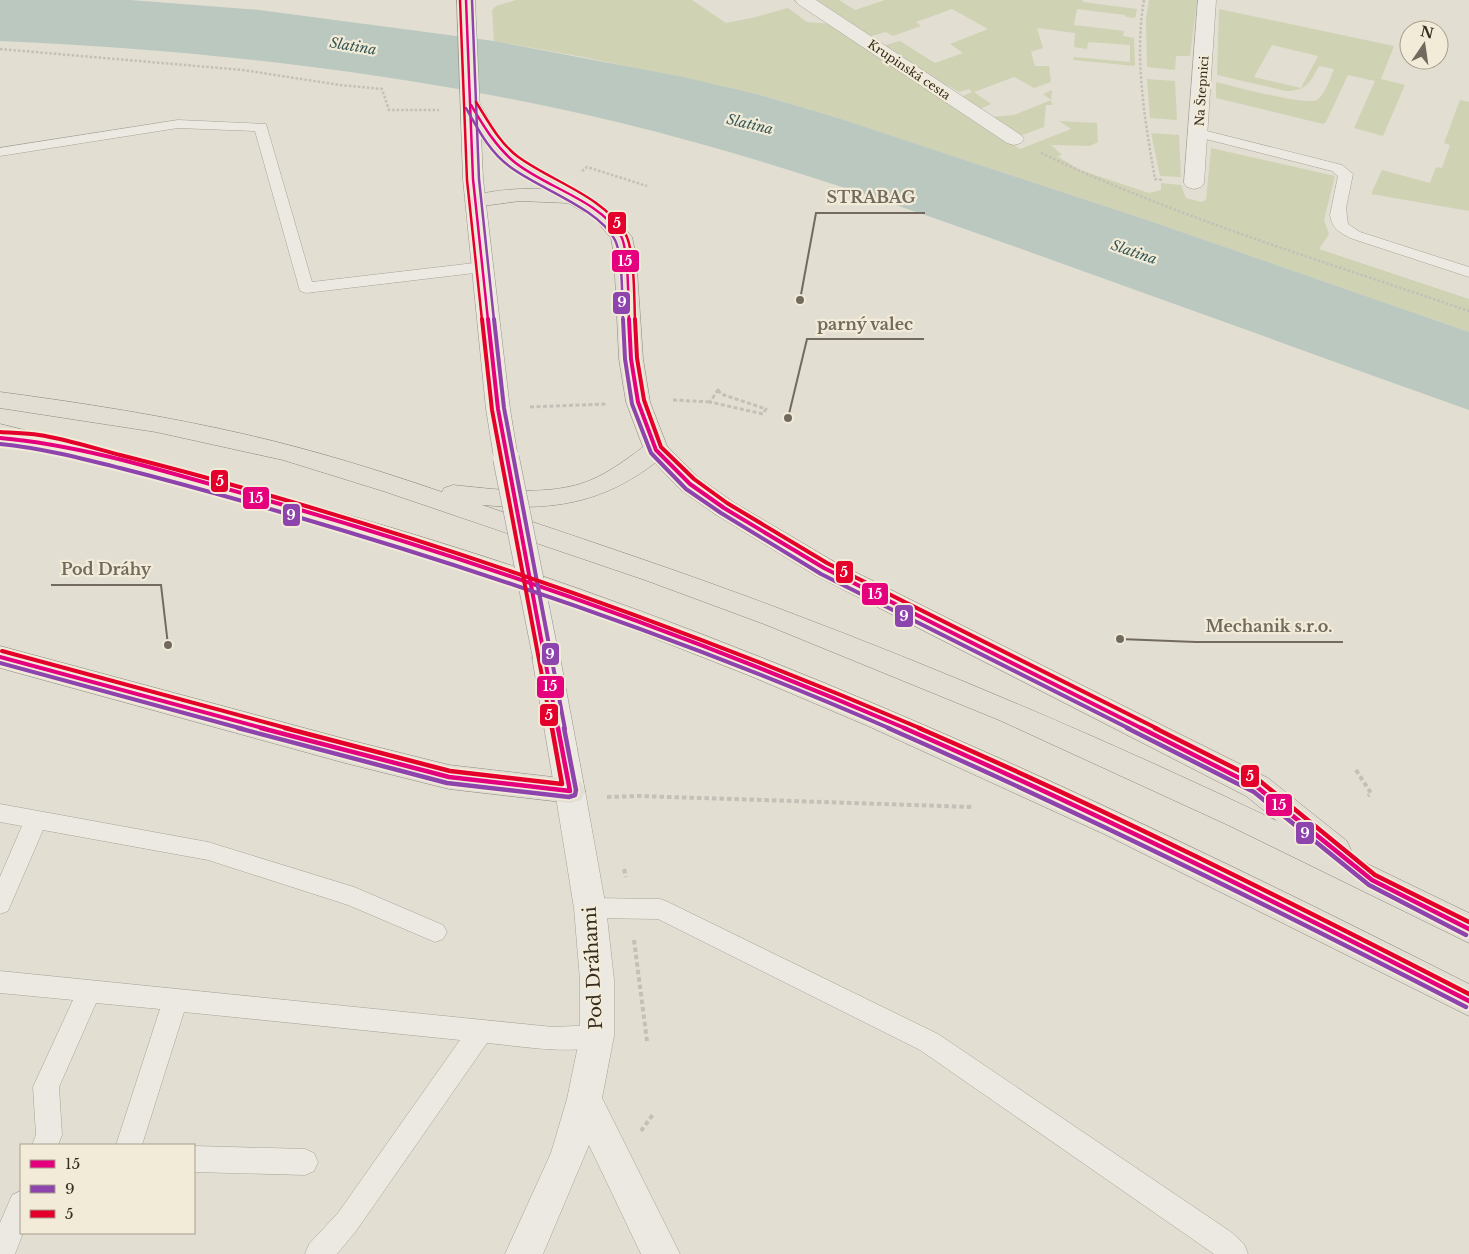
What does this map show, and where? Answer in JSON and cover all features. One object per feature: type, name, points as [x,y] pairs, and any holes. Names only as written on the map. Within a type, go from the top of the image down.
[{"type":"main road","points":[[471,105],[492,140],[513,161],[535,176],[602,214],[620,236],[625,255],[631,359],[638,402],[656,450],[690,484],[724,508],[832,573],[1257,787],[1372,880]]},
{"type":"main road","points":[[476,201],[520,194],[543,194],[578,199]]},
{"type":"main road","points":[[0,400],[115,416],[251,444],[409,491],[635,565],[879,659],[1010,713],[1156,778],[1372,880],[1469,929]]},
{"type":"main road","points":[[0,432],[192,480],[411,544],[511,576],[606,610],[811,690],[960,753],[1109,821],[1349,939],[1469,1001]]},
{"type":"main road","points":[[0,438],[38,441]]},
{"type":"main road","points":[[409,491],[531,500],[568,496],[609,482],[656,450]]},
{"type":"main road","points":[[0,657],[345,751],[449,776],[570,791]]},
{"type":"street","name":"Krupinská cesta","points":[[804,0],[1014,139]]},
{"type":"street","name":"Na Štepnici","points":[[1194,183],[1207,0]]},
{"type":"street","name":"Pod Dráhami","points":[[467,4],[476,201],[498,409],[570,791],[590,908],[597,980],[597,1036],[584,1099],[568,1155],[524,1254]]},
{"type":"street","points":[[584,1099],[661,1254]]},
{"type":"lane","points":[[0,152],[178,124],[261,127],[306,288],[483,267]]},
{"type":"lane","points":[[1199,133],[1337,168],[1346,174],[1346,182],[1337,216],[1341,226],[1355,234],[1469,272]]},
{"type":"lane","points":[[0,813],[208,852],[354,896],[435,932]]},
{"type":"lane","points":[[0,904],[36,820]]},
{"type":"lane","points":[[590,908],[660,909],[929,1042],[1221,1242],[1234,1254]]},
{"type":"lane","points":[[0,982],[553,1038],[597,1036]]},
{"type":"lane","points":[[45,1144],[49,1134],[46,1087],[89,991]]},
{"type":"lane","points":[[129,1144],[175,1000]]},
{"type":"lane","points":[[319,1254],[347,1222],[481,1031]]},
{"type":"lane","points":[[195,1159],[305,1162]]},
{"type":"lane","points":[[1,1254],[20,1206]]},
{"type":"path","points":[[1144,0],[1140,24],[1142,79],[1145,123],[1155,179],[1194,183]]},
{"type":"path","points":[[0,49],[243,70],[340,85],[382,89],[390,110],[446,110]]},
{"type":"path","points":[[1014,139],[1052,160],[1102,182],[1214,223],[1469,311]]},
{"type":"path","points":[[587,166],[647,186]]},
{"type":"path","points":[[710,402],[763,414],[766,409],[721,394],[718,390],[714,396]]},
{"type":"path","points":[[534,407],[597,405]]},
{"type":"path","points":[[1356,770],[1371,792],[1368,796]]},
{"type":"path","points":[[570,791],[611,798],[640,796],[974,807]]},
{"type":"path","points":[[624,869],[647,1041]]},
{"type":"green space","points":[[516,0],[692,0],[726,23],[788,8],[807,22],[833,24],[1020,149],[1071,129],[1059,121],[1097,123],[1098,142],[1090,146],[1051,145],[1062,155],[1057,156],[1080,170],[1149,193],[1161,190],[1161,183],[1181,185],[1186,198],[1201,202],[1206,200],[1211,148],[1335,176],[1324,220],[1329,234],[1319,249],[1469,299],[1469,332],[1153,222],[838,118],[760,95],[583,57],[494,41],[492,10],[496,6]]},
{"type":"green space","points":[[815,0],[839,0],[855,10],[885,0],[1083,0],[1083,2],[1137,9],[1135,18],[1077,9],[1074,25],[1124,31],[1123,36],[1134,38],[1135,66],[1073,60],[1074,57],[1130,62],[1130,45],[1088,42],[1087,49],[1074,47],[1075,33],[1037,28],[1043,48],[1031,52],[1035,66],[1049,66],[1051,82],[1034,88],[1014,77],[974,92],[991,104],[980,109],[963,96],[972,92],[969,89],[959,92],[949,86],[934,82],[882,46],[900,41],[935,63],[963,53],[950,44],[988,29],[952,9],[916,22],[921,26],[893,36],[886,32],[868,37]]},
{"type":"green space","points":[[1149,0],[1197,0],[1190,56],[1176,56],[1175,70],[1147,67],[1146,19]]},
{"type":"green space","points":[[1219,9],[1394,46],[1381,79],[1405,85],[1383,136],[1354,128],[1375,81],[1348,75],[1326,122],[1323,124],[1216,98],[1216,82],[1284,98],[1310,101],[1320,98],[1334,69],[1319,66],[1307,84],[1303,87],[1299,89],[1293,91],[1217,75]],"holes":[[[1272,45],[1318,56],[1301,88],[1254,77]]]},
{"type":"green space","points":[[1147,79],[1175,81],[1177,120],[1150,118]]},
{"type":"green space","points":[[1052,90],[1051,101],[1053,105],[1046,105],[1044,127],[1020,136],[991,117],[1014,115],[1051,100],[1043,94]]},
{"type":"green space","points":[[1460,100],[1469,102],[1469,211],[1371,194],[1382,170],[1430,183],[1436,167],[1442,168],[1450,145],[1444,143]]},
{"type":"green space","points":[[1151,133],[1179,135],[1181,177],[1160,176]]},
{"type":"water","name":"Slatina","points":[[0,0],[130,0],[259,10],[494,41],[683,77],[760,95],[838,118],[1153,222],[1469,332],[1469,410],[1011,245],[845,188],[734,153],[621,123],[545,106],[390,78],[235,58],[78,45],[0,41]]},
{"type":"transit line","name":"5","points":[[2,651],[347,745],[450,771],[562,784],[492,410],[467,180],[460,0]]},
{"type":"transit line","name":"15","points":[[0,657],[345,751],[449,777],[570,791],[498,409],[473,179],[466,0]]},
{"type":"transit line","name":"9","points":[[0,663],[343,757],[447,783],[569,797],[575,795],[576,790],[504,408],[479,179],[472,0]]},
{"type":"transit line","name":"5","points":[[476,102],[497,136],[517,156],[605,209],[626,234],[631,254],[637,358],[644,400],[661,447],[694,479],[727,503],[827,563],[1260,781],[1375,875],[1469,922]]},
{"type":"transit line","name":"15","points":[[471,105],[492,140],[513,161],[601,214],[621,237],[625,255],[631,359],[638,402],[656,450],[690,484],[724,508],[824,568],[1257,787],[1372,880],[1469,929]]},
{"type":"transit line","name":"9","points":[[466,108],[487,144],[509,166],[597,219],[615,240],[619,256],[625,359],[632,404],[651,453],[686,489],[721,513],[821,574],[1254,792],[1369,885],[1466,935]]},
{"type":"transit line","name":"5","points":[[0,432],[35,434],[61,439],[199,475],[323,511],[486,562],[727,649],[885,713],[1027,776],[1281,898],[1469,994]]},
{"type":"transit line","name":"15","points":[[0,438],[73,449],[323,517],[486,568],[727,655],[885,720],[1027,783],[1281,905],[1469,1001]]},
{"type":"transit line","name":"9","points":[[0,444],[30,447],[59,453],[142,474],[404,548],[646,631],[804,693],[1025,789],[1278,911],[1466,1007]]},
{"type":"place","name":"STRABAG","points":[[800,300]]},
{"type":"place","name":"parný valec","points":[[788,418]]},
{"type":"place","name":"Mechanik s.r.o.","points":[[1120,639]]},
{"type":"place","name":"Pod Dráhy","points":[[168,645]]}]
